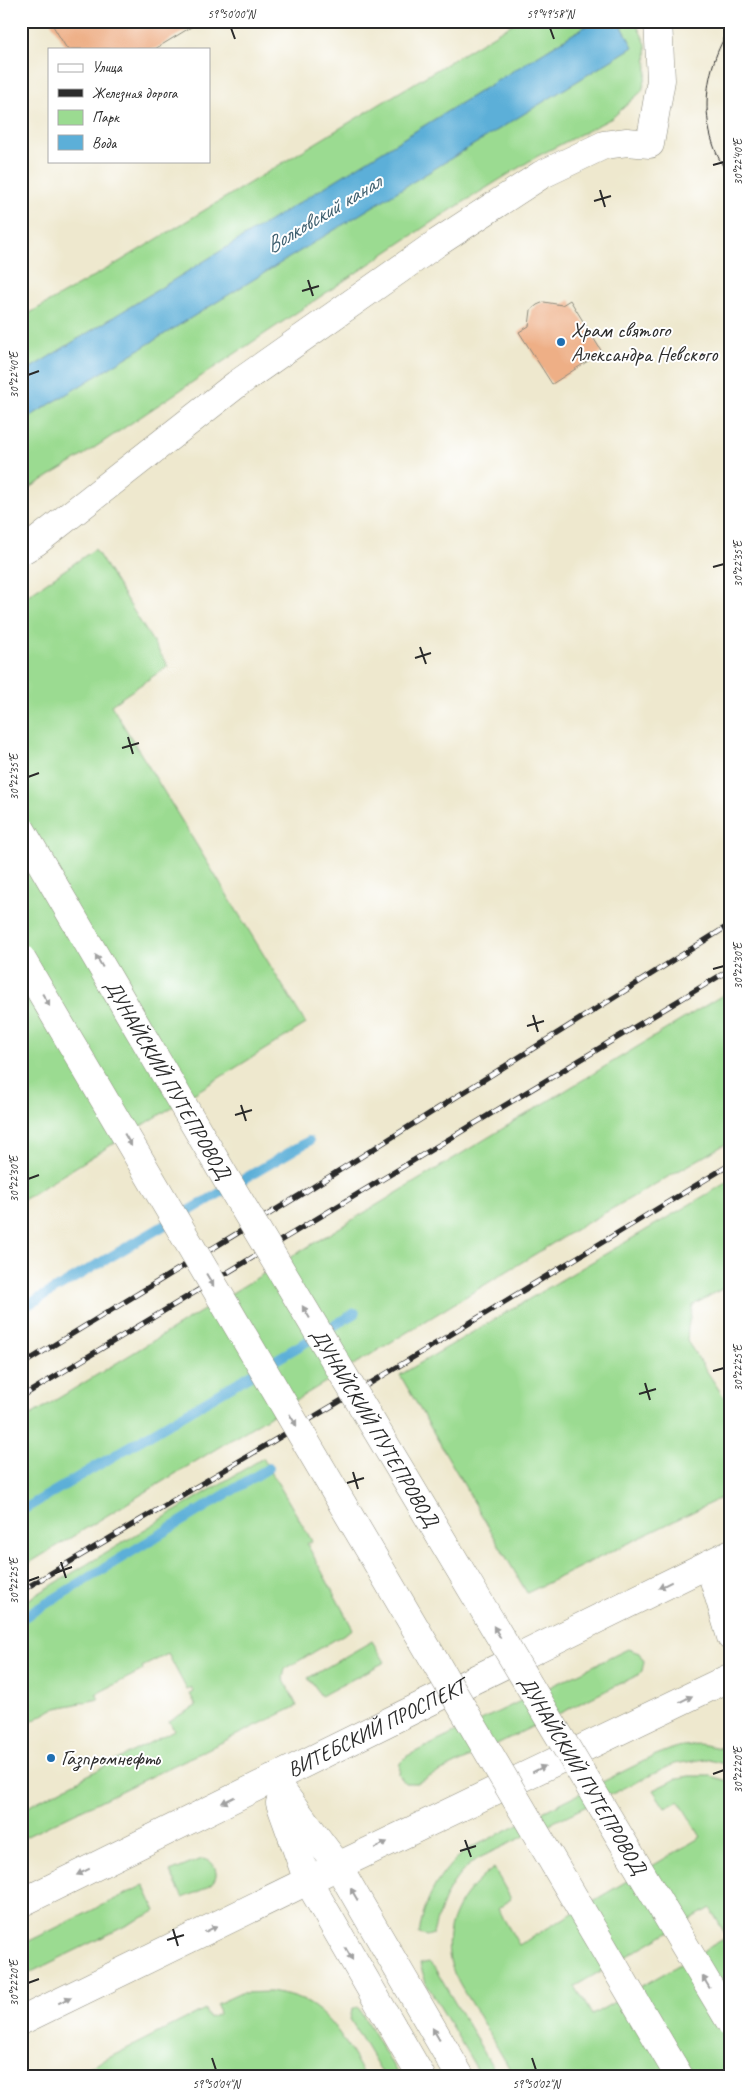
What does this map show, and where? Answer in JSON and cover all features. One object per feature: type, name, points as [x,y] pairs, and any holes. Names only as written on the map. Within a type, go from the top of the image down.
[{"type":"main road","points":[[21,551],[44,536],[237,384],[437,243],[541,175],[604,146],[627,142],[650,144],[661,80],[658,21]]},
{"type":"main road","name":"ДУНАЙСКИЙ ПУТЕПРОВОД","points":[[21,829],[232,1189],[731,2024]]},
{"type":"main road","points":[[21,958],[679,2076]]},
{"type":"main road","points":[[720,1558],[731,1595]]},
{"type":"main road","points":[[720,1558],[731,1637]]},
{"type":"main road","name":"ВИТЕБСКИЙ ПРОСПЕКТ","points":[[21,1903],[720,1558]]},
{"type":"main road","points":[[21,2021],[731,1677]]},
{"type":"main road","points":[[272,1778],[338,1866],[460,2076]]},
{"type":"main road","points":[[272,1778],[308,1881],[421,2076]]},
{"type":"green space","points":[[517,21],[594,21],[21,374],[21,318],[119,262]]},
{"type":"green space","points":[[619,21],[635,21],[646,44],[647,72],[642,91],[612,118],[536,157],[435,220],[73,462],[21,493],[21,422],[633,47]]},
{"type":"green space","points":[[95,549],[168,666],[111,705],[306,1024],[21,1201],[21,600]]},
{"type":"green space","points":[[731,990],[731,1141],[573,1231],[21,1568],[21,1421]]},
{"type":"green space","points":[[731,1180],[731,1284],[693,1305],[687,1341],[731,1408],[731,1493],[527,1593],[400,1375]]},
{"type":"green space","points":[[263,1458],[312,1541],[307,1544],[353,1629],[285,1669],[283,1678],[297,1706],[21,1839],[21,1812],[174,1730],[169,1721],[196,1706],[190,1694],[194,1692],[191,1688],[187,1690],[168,1654],[142,1667],[143,1670],[96,1694],[99,1699],[53,1709],[21,1728],[21,1604]]},
{"type":"green space","points":[[372,1641],[385,1662],[321,1696],[308,1678]]},
{"type":"green space","points":[[628,1649],[639,1653],[644,1661],[642,1671],[638,1675],[417,1783],[405,1783],[399,1775],[400,1763],[407,1756]]},
{"type":"green space","points":[[699,1744],[731,1750],[731,1766],[706,1759],[674,1764],[479,1858],[461,1873],[448,1891],[433,1934],[427,1936],[419,1934],[421,1921],[434,1888],[448,1868],[465,1851],[656,1755],[677,1747]]},
{"type":"green space","points":[[711,1776],[731,1782],[731,2066],[714,2076],[514,2076],[462,1988],[454,1973],[449,1957],[448,1942],[450,1928],[462,1901],[471,1889],[494,1868],[511,1899],[498,1909],[519,1945],[701,1837],[679,1801],[665,1808],[653,1790],[678,1778]],"holes":[[[710,1908],[727,1937],[592,2015],[575,1986]]]},
{"type":"green space","points":[[202,1859],[210,1861],[214,1866],[215,1879],[206,1888],[183,1898],[170,1872]]},
{"type":"green space","points":[[144,1885],[156,1911],[21,1977],[21,1945]]},
{"type":"green space","points":[[429,1962],[434,1967],[498,2076],[481,2076],[426,1983],[420,1964]]},
{"type":"green space","points":[[270,1992],[297,1998],[320,2011],[345,2042],[365,2076],[73,2076],[205,2009],[209,2018],[219,2014],[217,2004],[241,1993]]},
{"type":"green space","points":[[358,2007],[399,2076],[384,2076],[350,2019],[352,2010]]},
{"type":"water","name":"Волковский канал","points":[[594,21],[619,21],[633,47],[21,422],[21,374]]},
{"type":"building","points":[[50,21],[201,21],[157,48],[66,48]]},
{"type":"building","name":"Храм святого Александра Невского","points":[[570,300],[602,352],[552,384],[519,332],[529,326],[531,310],[537,305],[544,302],[562,305]]},
{"type":"waterway","points":[[21,1309],[309,1141]]},
{"type":"waterway","points":[[21,1511],[355,1313]]},
{"type":"waterway","points":[[21,1619],[269,1468]]},
{"type":"tram line","points":[[731,27],[721,44],[714,63],[707,102],[712,142],[720,161],[731,178]]},
{"type":"railway","points":[[21,1365],[305,1192],[731,924]]},
{"type":"railway","points":[[21,1397],[731,969]]},
{"type":"railway","points":[[21,1591],[379,1378],[731,1164]]},
{"type":"place","name":"Храм святого Александра Невского","points":[[561,342]]},
{"type":"place","name":"Газпромнефть","points":[[51,1758]]}]
